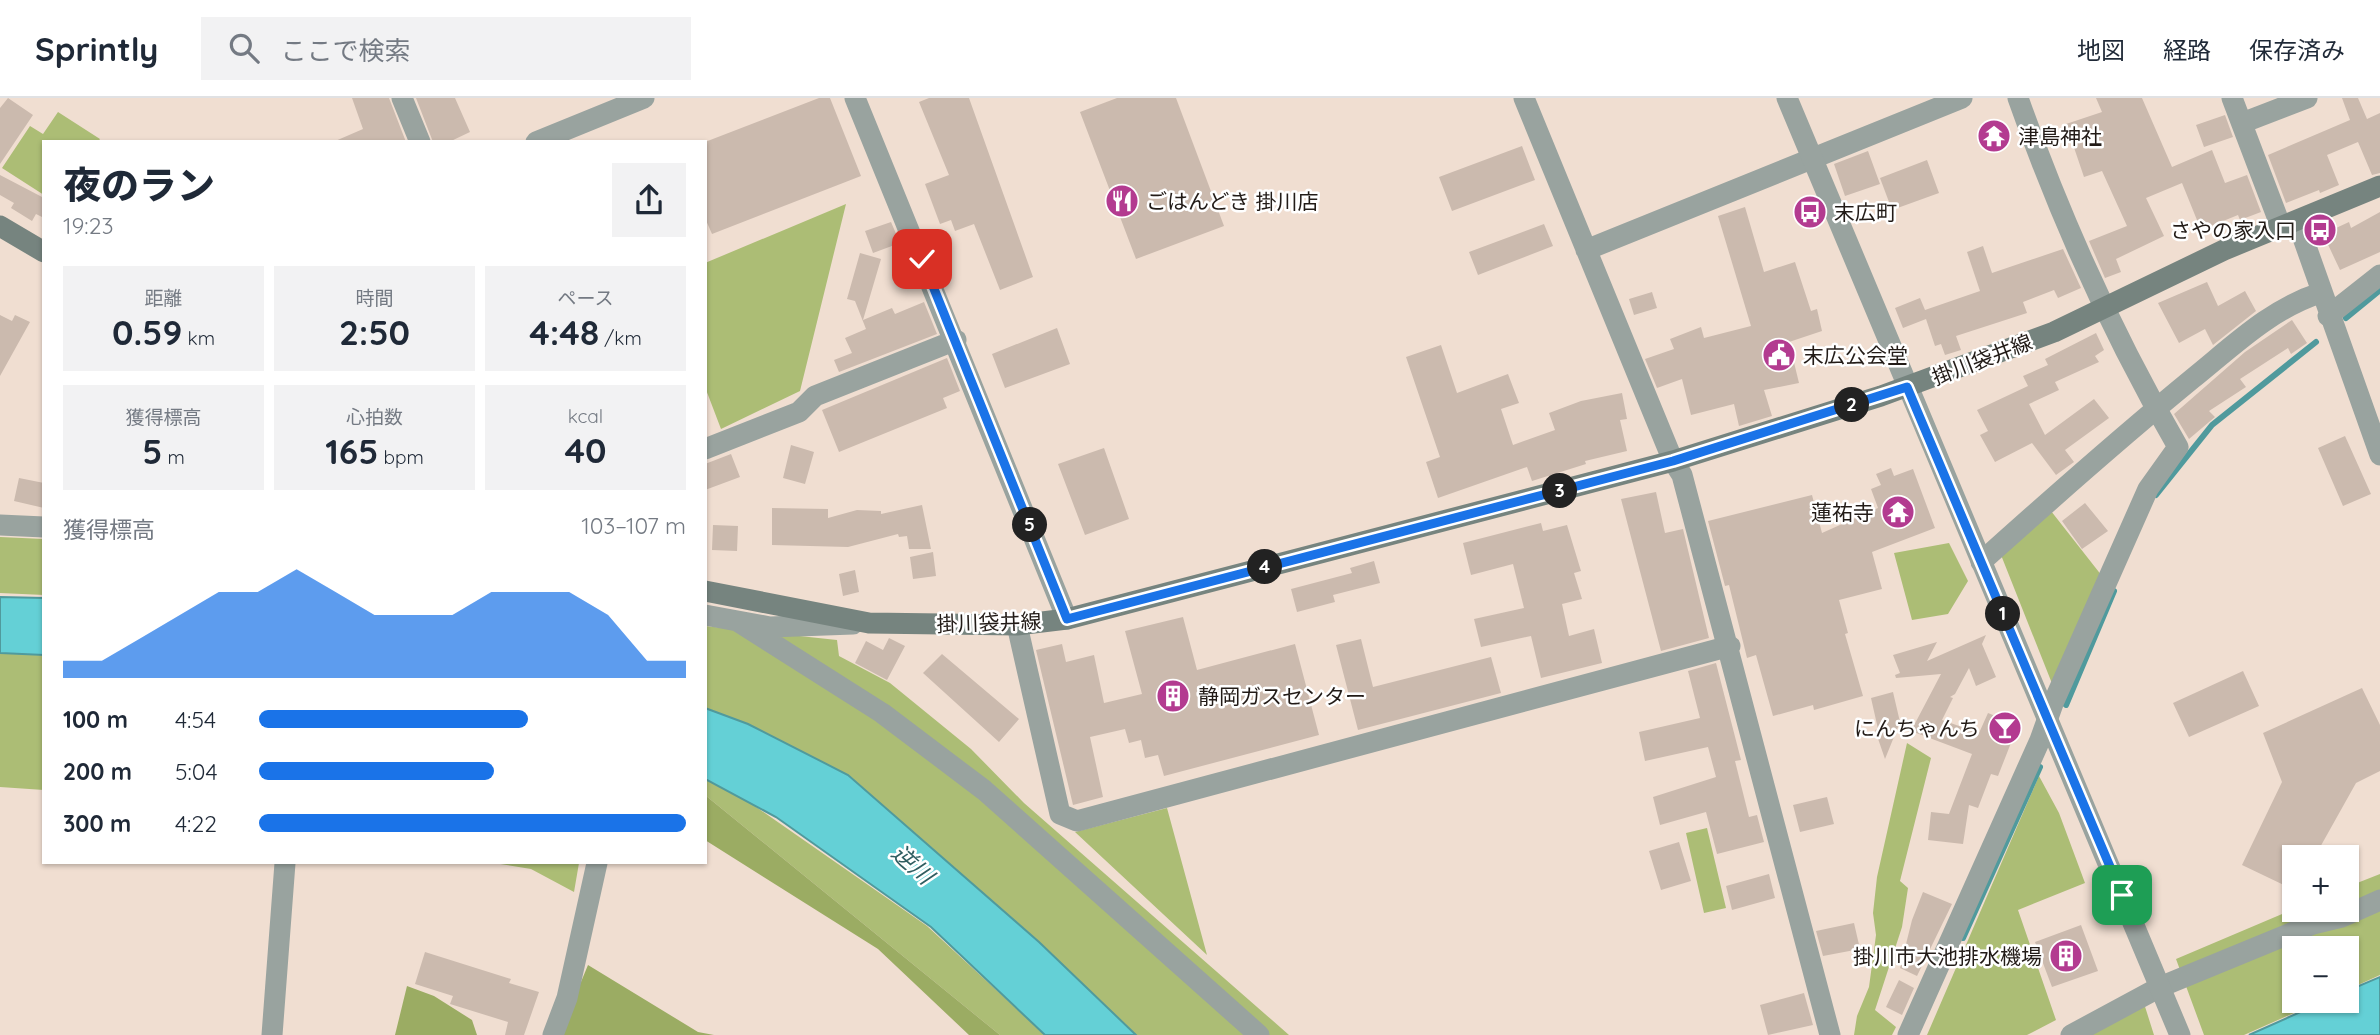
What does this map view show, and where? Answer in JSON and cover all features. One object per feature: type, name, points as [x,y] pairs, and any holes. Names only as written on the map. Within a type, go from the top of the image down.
[{"type":"main road","name":"掛川袋井線","points":[[707,591],[870,623],[1017,625],[1067,619],[1673,461],[1907,387],[2054,331],[2102,307],[2380,186]]},
{"type":"main road","points":[[0,226],[42,251]]},
{"type":"street","points":[[402,98],[419,140]]},
{"type":"street","points":[[541,140],[644,98]]},
{"type":"street","points":[[855,98],[956,340],[1067,619]]},
{"type":"street","points":[[1524,98],[1673,461],[1682,475],[1730,646],[1830,1035]]},
{"type":"street","points":[[1787,98],[2180,1035]]},
{"type":"street","points":[[1586,250],[1962,98]]},
{"type":"street","points":[[1908,1035],[2148,489],[2178,447],[2102,307],[2053,196],[2018,98]]},
{"type":"street","points":[[2232,98],[2320,293],[2380,455]]},
{"type":"street","points":[[2242,123],[2307,98]]},
{"type":"street","points":[[2328,316],[2380,275]]},
{"type":"street","points":[[1981,562],[2155,408],[2263,321],[2303,299],[2320,293]]},
{"type":"street","points":[[707,448],[799,412],[815,396],[956,340]]},
{"type":"street","points":[[0,525],[42,527]]},
{"type":"street","points":[[707,615],[770,627],[870,623]]},
{"type":"street","points":[[737,621],[882,713],[984,790],[1259,1035]]},
{"type":"street","points":[[1017,625],[1060,814],[1077,821],[1730,646]]},
{"type":"street","points":[[272,1035],[285,864]]},
{"type":"street","points":[[553,1035],[567,998],[597,864]]},
{"type":"street","points":[[2071,1035],[2313,924],[2342,917],[2380,900]]},
{"type":"green space","points":[[58,112],[100,139],[42,140],[42,194],[2,168],[30,126],[43,134]]},
{"type":"green space","points":[[846,204],[800,391],[721,429],[707,392],[707,262]]},
{"type":"green space","points":[[2051,511],[2102,576],[2053,686],[2001,555]]},
{"type":"green space","points":[[0,537],[42,539],[42,595],[0,593]]},
{"type":"green space","points":[[1949,543],[1968,581],[1948,614],[1912,620],[1894,553]]},
{"type":"green space","points":[[707,626],[837,640],[839,656],[890,683],[971,749],[1024,803],[1289,1035],[1131,1035],[925,842],[835,769],[707,710]]},
{"type":"green space","points":[[0,651],[42,654],[42,790],[0,787]]},
{"type":"green space","points":[[1907,743],[1931,758],[1900,881],[1908,888],[1902,927],[1875,1010],[1896,1027],[1892,1035],[1854,1035],[1857,1016],[1869,987],[1876,935],[1873,913],[1877,877]]},
{"type":"green space","points":[[2039,776],[2059,813],[2085,883],[2018,910],[2056,1020],[2027,1035],[1927,1035]]},
{"type":"green space","points":[[707,780],[749,802],[927,926],[1045,1035],[1000,1035],[707,797]]},
{"type":"green space","points":[[707,797],[1000,1035],[969,1035],[878,949],[707,841]]},
{"type":"green space","points":[[1167,808],[1207,955],[1075,832]]},
{"type":"green space","points":[[1707,828],[1726,908],[1704,913],[1686,833]]},
{"type":"green space","points":[[500,864],[579,864],[574,892],[531,869]]},
{"type":"green space","points":[[2380,874],[2380,975],[2359,985],[2359,936],[2282,936],[2282,1013],[2294,1013],[2244,1035],[2204,1035],[2176,959],[2282,914],[2282,922],[2359,922],[2359,882]]},
{"type":"green space","points":[[588,965],[698,1032],[714,1035],[559,1035]]},
{"type":"green space","points":[[407,986],[434,996],[472,1020],[477,1035],[395,1035]]},
{"type":"green space","points":[[2141,994],[2154,1035],[2073,1035]]},
{"type":"water","points":[[0,597],[42,598],[42,655],[0,653]]},
{"type":"water","name":"逆川","points":[[707,709],[748,724],[848,775],[1039,942],[1136,1035],[1045,1035],[931,927],[776,817],[707,780]]},
{"type":"water","points":[[2380,977],[2380,1035],[2249,1035],[2298,1013],[2359,1013],[2359,986]]},
{"type":"building","points":[[8,98],[33,115],[0,164],[0,108]]},
{"type":"building","points":[[352,98],[389,98],[405,140],[338,140],[363,129]]},
{"type":"building","points":[[416,98],[455,98],[470,132],[453,140],[432,140]]},
{"type":"building","points":[[819,98],[830,98],[861,176],[712,234],[707,223],[707,141]]},
{"type":"building","points":[[929,98],[969,98],[1033,277],[1000,290],[974,224],[955,231],[951,220],[940,224],[925,184],[949,175],[919,102]]},
{"type":"building","points":[[1117,98],[1176,98],[1224,226],[1136,259],[1080,112]]},
{"type":"building","points":[[2096,98],[2142,98],[2172,167],[2212,150],[2225,183],[2247,175],[2261,212],[2240,220],[2238,215],[2201,230],[2182,183],[2146,198],[2164,236],[2116,259],[2121,272],[2105,278],[2089,241],[2127,226],[2102,171],[2084,177],[2066,124],[2102,112]]},
{"type":"building","points":[[2342,98],[2358,98],[2367,119],[2380,113],[2380,173],[2372,175],[2358,142],[2327,155],[2339,185],[2286,203],[2268,155],[2350,120]]},
{"type":"building","points":[[2225,115],[2233,137],[2204,147],[2196,125]]},
{"type":"building","name":"津島神社","points":[[2003,122],[2011,140],[1985,151],[1978,133]]},
{"type":"building","points":[[1522,146],[1535,180],[1452,211],[1439,177]]},
{"type":"building","points":[[1868,151],[1880,184],[1845,196],[1834,164]]},
{"type":"building","points":[[1927,160],[1939,193],[1892,210],[1880,178]]},
{"type":"building","points":[[0,175],[42,197],[42,217],[36,214],[32,221],[11,208],[14,203],[0,195]]},
{"type":"building","points":[[1745,207],[1764,272],[1795,262],[1811,311],[1817,309],[1822,331],[1789,342],[1799,383],[1764,390],[1772,416],[1739,426],[1734,404],[1691,415],[1682,379],[1657,388],[1645,359],[1674,349],[1670,339],[1701,327],[1704,338],[1751,326],[1718,216]]},
{"type":"building","points":[[2380,212],[2380,252],[2340,270],[2323,234],[2349,222],[2351,228]]},
{"type":"building","points":[[891,222],[900,243],[873,253],[865,231]]},
{"type":"building","points":[[1544,224],[1553,246],[1478,275],[1469,252]]},
{"type":"building","points":[[1983,246],[1992,273],[2063,249],[2081,288],[2058,298],[2054,290],[2023,302],[2027,313],[1956,336],[1961,350],[1945,355],[1941,344],[1935,346],[1926,319],[1903,328],[1895,308],[1920,298],[1925,310],[1980,291],[1967,252]]},
{"type":"building","points":[[860,253],[881,259],[863,320],[892,308],[895,314],[924,302],[937,334],[839,372],[834,360],[852,353],[845,338],[866,329],[855,301],[847,299]]},
{"type":"building","points":[[2207,282],[2218,306],[2245,291],[2256,311],[2213,345],[2205,329],[2179,343],[2158,303]]},
{"type":"building","points":[[1652,292],[1657,308],[1634,315],[1629,299]]},
{"type":"building","points":[[0,315],[12,321],[15,315],[30,322],[0,376]]},
{"type":"building","points":[[2292,320],[2307,343],[2291,354],[2288,348],[2240,379],[2246,387],[2209,411],[2215,417],[2189,439],[2174,414],[2245,352]]},
{"type":"building","points":[[1057,328],[1070,364],[1005,388],[992,354]]},
{"type":"building","points":[[2096,333],[2104,350],[2095,356],[2099,362],[2055,382],[2059,390],[2029,404],[2045,435],[2094,399],[2109,418],[2065,450],[2074,462],[2056,475],[2032,443],[1995,462],[1980,435],[1988,431],[1977,410],[2028,386],[2023,376],[2048,365],[2045,359]]},
{"type":"building","points":[[1441,345],[1457,393],[1508,374],[1519,403],[1501,409],[1513,445],[1555,430],[1549,413],[1581,401],[1622,393],[1627,419],[1620,420],[1627,451],[1585,461],[1586,464],[1532,481],[1527,467],[1438,498],[1426,462],[1440,457],[1406,357]]},
{"type":"building","points":[[947,358],[960,391],[943,398],[947,408],[839,452],[822,410]]},
{"type":"building","points":[[2345,436],[2371,494],[2343,506],[2318,448]]},
{"type":"building","points":[[791,445],[814,452],[805,484],[783,478]]},
{"type":"building","points":[[1104,448],[1129,519],[1085,535],[1058,464]]},
{"type":"building","points":[[731,454],[740,477],[707,489],[707,463]]},
{"type":"building","points":[[1891,468],[1894,476],[1913,469],[1935,528],[1872,552],[1882,589],[1839,600],[1848,633],[1845,634],[1863,696],[1814,710],[1813,705],[1773,716],[1756,655],[1747,658],[1729,585],[1725,586],[1708,521],[1812,495],[1822,533],[1878,508],[1871,489],[1881,485],[1876,474]]},
{"type":"building","points":[[19,478],[42,483],[42,508],[14,501]]},
{"type":"building","points":[[1656,492],[1665,533],[1683,529],[1709,638],[1661,651],[1621,499]]},
{"type":"building","points":[[2085,503],[2108,531],[2082,549],[2062,521]]},
{"type":"building","points":[[922,505],[931,549],[909,549],[907,536],[899,537],[898,534],[848,547],[772,545],[772,508],[828,509],[828,518],[857,510],[881,511],[881,514]]},
{"type":"building","points":[[1541,523],[1543,531],[1567,525],[1581,571],[1574,573],[1582,599],[1562,604],[1569,636],[1594,629],[1602,663],[1541,678],[1531,636],[1481,647],[1474,619],[1524,608],[1513,564],[1471,575],[1463,543]]},
{"type":"building","points":[[713,525],[738,526],[737,551],[712,550]]},
{"type":"building","points":[[933,552],[936,576],[913,579],[910,557]]},
{"type":"building","points":[[1374,561],[1380,583],[1333,595],[1335,602],[1297,612],[1291,589],[1352,573],[1350,568]]},
{"type":"building","points":[[855,570],[859,592],[843,596],[839,574]]},
{"type":"building","points":[[1183,617],[1197,670],[1295,644],[1319,735],[1164,776],[1158,755],[1145,758],[1141,740],[1129,743],[1125,729],[1090,737],[1103,797],[1073,805],[1036,650],[1062,644],[1066,662],[1094,655],[1104,703],[1142,694],[1125,631]]},
{"type":"building","points":[[1986,635],[1982,644],[1996,677],[1976,686],[1969,668],[1955,694],[1950,697],[1953,698],[1942,720],[1979,733],[1988,713],[2018,725],[1998,776],[1991,774],[1978,808],[1969,805],[1963,844],[1928,840],[1931,812],[1949,814],[1972,754],[1911,731],[1941,674],[1896,678],[1895,675],[1900,673],[1893,655],[1937,642],[1927,661]]},
{"type":"building","points":[[889,638],[905,646],[887,680],[855,663],[866,641],[883,650]]},
{"type":"building","points":[[1361,639],[1373,687],[1491,657],[1501,693],[1358,730],[1336,645]]},
{"type":"building","points":[[942,654],[1019,719],[999,742],[923,673]]},
{"type":"building","points":[[1716,663],[1741,760],[1735,761],[1749,817],[1757,815],[1764,842],[1717,854],[1706,812],[1660,825],[1653,797],[1716,777],[1708,747],[1645,761],[1639,732],[1700,718],[1688,671]]},
{"type":"building","points":[[2243,671],[2259,706],[2189,737],[2173,703]]},
{"type":"building","points":[[2362,688],[2380,725],[2380,771],[2356,783],[2321,845],[2282,845],[2282,884],[2242,865],[2282,782],[2263,733]]},
{"type":"building","points":[[1893,692],[1900,722],[1885,759],[1875,730],[1878,729],[1871,698]]},
{"type":"building","points":[[1827,797],[1834,824],[1800,832],[1793,805]]},
{"type":"building","points":[[1679,842],[1691,881],[1661,890],[1649,851]]},
{"type":"building","points":[[1769,874],[1775,898],[1732,910],[1726,886]]},
{"type":"building","points":[[1923,892],[1952,904],[1917,976],[1900,968],[1912,920]]},
{"type":"building","points":[[1854,923],[1860,949],[1823,956],[1816,931]]},
{"type":"building","name":"掛川市大池排水機場","points":[[2081,925],[2098,971],[2052,987],[2035,942]]},
{"type":"building","points":[[425,952],[511,979],[509,983],[539,992],[524,1035],[505,1035],[508,1022],[450,1004],[453,996],[415,984]]},
{"type":"building","points":[[1899,980],[1914,988],[1902,1015],[1886,1007]]},
{"type":"building","points":[[1804,993],[1813,1025],[1768,1035],[1760,1005]]},
{"type":"waterway","points":[[2346,318],[2380,290]]},
{"type":"waterway","points":[[2156,495],[2212,425],[2316,342]]},
{"type":"waterway","points":[[2066,705],[2114,591]]},
{"type":"waterway","points":[[1963,938],[2040,767]]},
{"type":"place","name":"津島神社","points":[[1994,136]]},
{"type":"place","name":"ごはんどき 掛川店","points":[[1122,201]]},
{"type":"place","name":"末広町","points":[[1810,212]]},
{"type":"place","name":"さやの家入口","points":[[2320,230]]},
{"type":"place","name":"末広公会堂","points":[[1779,355]]},
{"type":"place","name":"蓮祐寺","points":[[1898,512]]},
{"type":"place","name":"静岡ガスセンター","points":[[1173,696]]},
{"type":"place","name":"にんちゃんち","points":[[2005,728]]},
{"type":"place","name":"掛川市大池排水機場","points":[[2066,956]]},
{"type":"route","points":[[922,259],[1067,619],[1673,461],[1907,387],[2122,895]]}]
